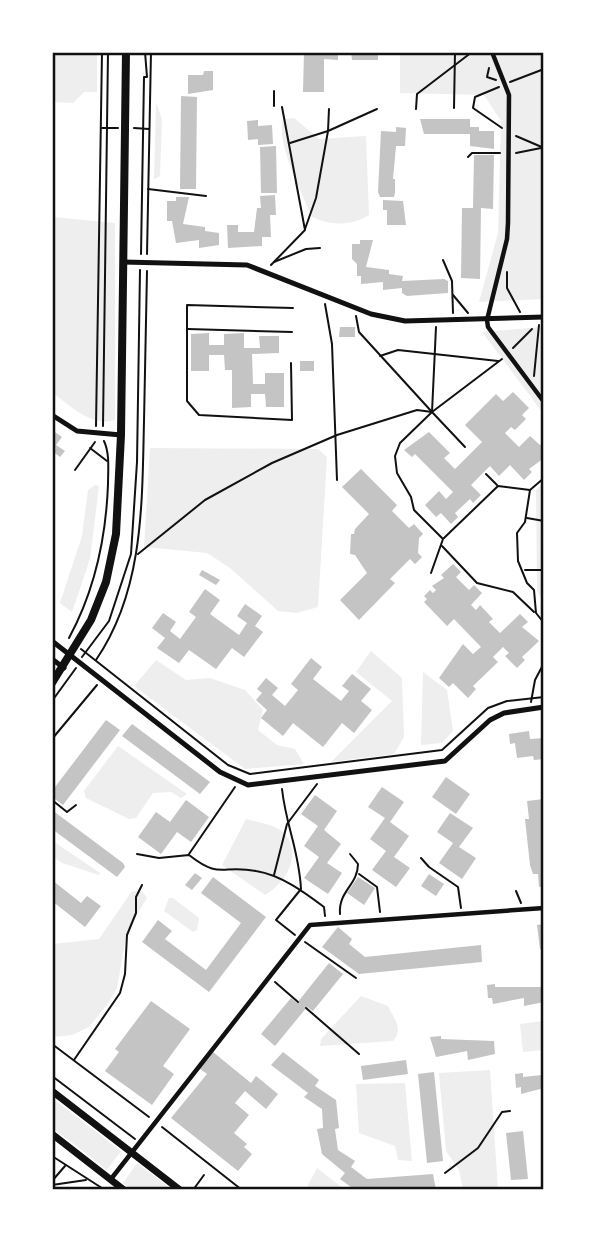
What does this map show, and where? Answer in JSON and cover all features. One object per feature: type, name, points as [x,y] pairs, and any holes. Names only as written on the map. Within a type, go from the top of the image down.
[{"type":"main road","points":[[52,683],[64,668],[76,659],[81,649],[113,552],[118,514],[126,52]]},
{"type":"street","points":[[492,52],[507,83],[507,239],[486,320],[488,327],[544,402]]},
{"type":"street","points":[[123,262],[239,264],[387,318],[436,323],[542,317]]},
{"type":"street","points":[[52,415],[77,431],[121,435]]},
{"type":"street","points":[[52,641],[220,772],[238,783],[322,778],[445,761],[490,720],[504,713],[544,707]]},
{"type":"street","points":[[52,659],[64,668]]},
{"type":"street","points":[[111,1180],[310,925],[544,908]]},
{"type":"street","points":[[52,1091],[180,1189]]},
{"type":"street","points":[[52,1134],[124,1189]]},
{"type":"path","points":[[100,434],[102,52]]},
{"type":"path","points":[[100,434],[108,52]]},
{"type":"path","points":[[96,660],[120,615],[138,554],[142,506],[144,77],[147,77],[145,52]]},
{"type":"path","points":[[52,701],[81,649],[109,621],[131,554],[148,189],[151,52]]},
{"type":"path","points":[[454,108],[455,52]]},
{"type":"path","points":[[416,108],[416,94],[472,52]]},
{"type":"path","points":[[544,69],[475,97],[473,108],[509,133],[544,148]]},
{"type":"path","points":[[274,91],[274,106]]},
{"type":"path","points":[[282,107],[305,230]]},
{"type":"path","points":[[266,272],[305,230],[316,198],[328,131],[329,109]]},
{"type":"path","points":[[289,143],[328,131],[377,109]]},
{"type":"path","points":[[148,189],[206,196]]},
{"type":"path","points":[[273,262],[306,249],[320,248]]},
{"type":"path","points":[[443,260],[452,281],[453,322]]},
{"type":"path","points":[[507,264],[507,288],[524,318]]},
{"type":"path","points":[[453,295],[474,321]]},
{"type":"path","points":[[323,296],[332,344],[337,480]]},
{"type":"path","points":[[291,363],[292,420],[199,415],[187,401],[187,305],[293,308]]},
{"type":"path","points":[[354,308],[359,332],[465,447]]},
{"type":"path","points":[[533,389],[542,317]]},
{"type":"path","points":[[432,412],[436,323]]},
{"type":"path","points":[[187,329],[292,332]]},
{"type":"path","points":[[443,539],[414,510],[411,497],[397,473],[395,456],[400,443],[432,412],[508,355],[532,329]]},
{"type":"path","points":[[380,356],[398,350],[499,361]]},
{"type":"path","points":[[138,554],[205,500],[272,463],[337,435],[417,410],[432,412]]},
{"type":"path","points":[[62,649],[84,608],[95,575],[106,516],[108,462],[105,441],[96,439],[75,470]]},
{"type":"path","points":[[90,448],[108,462]]},
{"type":"path","points":[[486,474],[498,486],[530,490]]},
{"type":"path","points":[[537,615],[534,590],[527,583],[524,570],[518,561],[517,533],[526,518],[530,490],[544,478]]},
{"type":"path","points":[[431,573],[443,539],[498,486]]},
{"type":"path","points":[[526,518],[544,521]]},
{"type":"path","points":[[441,545],[477,583],[513,592],[544,623]]},
{"type":"path","points":[[524,570],[544,570]]},
{"type":"path","points":[[81,649],[228,765],[250,774],[442,750],[488,708],[507,701],[544,697]]},
{"type":"path","points":[[532,708],[535,680],[544,663]]},
{"type":"path","points":[[52,739],[108,670]]},
{"type":"path","points":[[273,877],[287,824],[322,778]]},
{"type":"path","points":[[281,782],[287,824],[298,850],[300,889]]},
{"type":"path","points":[[189,855],[238,783]]},
{"type":"path","points":[[52,800],[67,812],[76,805]]},
{"type":"path","points":[[137,854],[159,858],[189,855],[209,871],[243,869],[273,877],[300,889],[324,908],[326,924]]},
{"type":"path","points":[[340,923],[339,901],[358,873],[358,864],[350,854]]},
{"type":"path","points":[[421,858],[429,867],[458,887],[461,914]]},
{"type":"path","points":[[358,873],[377,887],[380,920]]},
{"type":"path","points":[[74,1061],[120,993],[125,974],[127,936],[136,913],[135,897],[142,885]]},
{"type":"path","points":[[516,891],[523,909]]},
{"type":"path","points":[[268,977],[298,1002]]},
{"type":"path","points":[[306,1008],[359,1054]]},
{"type":"path","points":[[52,1044],[242,1189]]},
{"type":"path","points":[[52,1076],[138,1142]]},
{"type":"path","points":[[445,1173],[478,1148],[502,1112],[510,1111]]},
{"type":"path","points":[[52,1156],[105,1189]]},
{"type":"path","points":[[52,1183],[65,1166]]},
{"type":"path","points":[[193,1189],[204,1175]]},
{"type":"path","points":[[52,1183],[88,1180]]},
{"type":"shaded area","points":[[53,52],[97,53],[97,92],[84,92],[73,103],[53,102]]},
{"type":"shaded area","points":[[400,53],[543,53],[543,299],[479,302],[498,233],[501,121],[484,95],[400,93]]},
{"type":"shaded area","points":[[156,102],[162,119],[160,176],[154,179]]},
{"type":"shaded area","points":[[294,118],[319,139],[366,136],[369,215],[341,224],[312,217],[283,142],[283,119]]},
{"type":"shaded area","points":[[53,217],[115,223],[115,420],[98,421],[90,418],[53,393]]},
{"type":"shaded area","points":[[543,327],[543,413],[482,332]]},
{"type":"shaded area","points":[[150,448],[318,449],[327,457],[318,607],[297,613],[278,611],[230,568],[207,553],[144,547]]},
{"type":"shaded area","points":[[543,483],[543,602],[537,590],[536,490]]},
{"type":"shaded area","points":[[95,485],[99,486],[90,559],[72,612],[60,603],[82,536],[88,490]]},
{"type":"shaded area","points":[[371,651],[402,678],[404,737],[394,754],[331,762],[392,701],[356,672]]},
{"type":"shaded area","points":[[156,660],[186,680],[210,678],[245,690],[263,710],[258,730],[277,745],[295,749],[304,764],[245,769],[134,686]]},
{"type":"shaded area","points":[[423,672],[447,690],[453,731],[442,743],[421,745]]},
{"type":"shaded area","points":[[118,746],[187,794],[181,798],[171,792],[153,793],[136,818],[129,819],[86,798],[84,791]]},
{"type":"shaded area","points":[[246,819],[278,829],[286,835],[290,844],[292,853],[289,870],[279,884],[265,895],[222,865]]},
{"type":"shaded area","points":[[53,841],[100,873],[99,875],[62,863],[53,857]]},
{"type":"shaded area","points":[[132,891],[142,891],[147,898],[127,931],[117,988],[89,1027],[72,1035],[53,1037],[53,944],[99,939]]},
{"type":"shaded area","points":[[169,898],[173,898],[199,918],[197,930],[193,932],[164,911]]},
{"type":"shaded area","points":[[361,996],[388,1006],[398,1028],[393,1041],[320,1046],[321,1039]]},
{"type":"shaded area","points":[[543,1021],[543,1050],[523,1052],[520,1024]]},
{"type":"shaded area","points":[[490,1070],[498,1189],[463,1189],[459,1170],[446,1151],[439,1073]]},
{"type":"shaded area","points":[[405,1083],[412,1161],[398,1160],[395,1146],[359,1133],[356,1084]]},
{"type":"shaded area","points":[[52,1098],[121,1151],[107,1170],[53,1128]]},
{"type":"shaded area","points":[[137,1163],[171,1189],[131,1189],[123,1183]]},
{"type":"shaded area","points":[[317,1168],[344,1189],[306,1189]]},
{"type":"building","points":[[304,52],[338,52],[338,60],[324,59],[324,92],[303,92]]},
{"type":"building","points":[[351,52],[378,52],[378,60],[352,60]]},
{"type":"building","points":[[204,71],[213,71],[213,90],[188,94],[188,75],[203,75]]},
{"type":"building","points":[[181,96],[197,97],[196,189],[180,189]]},
{"type":"building","points":[[420,119],[470,119],[470,127],[479,127],[479,131],[494,131],[494,149],[470,146],[470,134],[424,134]]},
{"type":"building","points":[[258,120],[258,126],[272,125],[273,144],[258,145],[258,139],[248,140],[247,121]]},
{"type":"building","points":[[396,127],[406,128],[405,146],[396,146],[393,179],[395,193],[394,197],[380,197],[381,131],[396,132]]},
{"type":"building","points":[[276,146],[277,193],[261,193],[260,147]]},
{"type":"building","points":[[474,155],[494,155],[493,209],[481,208],[480,279],[461,278],[462,208],[473,208]]},
{"type":"building","points":[[275,195],[276,215],[270,215],[271,237],[262,237],[262,246],[228,248],[227,225],[238,225],[238,232],[254,232],[257,208],[261,208],[260,196]]},
{"type":"building","points":[[176,197],[189,197],[183,224],[205,227],[205,231],[219,233],[219,245],[199,248],[199,240],[176,243],[172,221],[167,221],[167,201],[176,201]]},
{"type":"building","points":[[383,200],[403,201],[406,225],[387,225],[387,210],[383,210]]},
{"type":"building","points":[[360,240],[373,240],[366,267],[389,270],[389,274],[403,276],[402,281],[444,279],[448,281],[448,293],[407,296],[402,293],[402,288],[383,290],[383,282],[361,284],[361,276],[357,276],[357,264],[352,259],[352,244],[360,244]]},
{"type":"building","points":[[340,327],[355,327],[355,337],[339,337]]},
{"type":"building","points":[[209,333],[209,345],[224,345],[224,334],[244,333],[244,348],[260,348],[259,336],[279,336],[279,353],[252,354],[253,384],[265,384],[265,373],[284,373],[284,407],[266,407],[265,394],[251,394],[251,407],[232,408],[232,370],[225,370],[224,355],[209,355],[209,371],[191,371],[191,334]]},
{"type":"building","points":[[300,361],[314,361],[314,371],[300,371]]},
{"type":"building","points":[[513,392],[529,408],[522,415],[526,419],[515,430],[511,427],[505,433],[519,447],[530,436],[540,445],[544,442],[544,458],[529,469],[532,472],[524,480],[510,465],[499,476],[490,466],[471,485],[481,495],[473,503],[470,499],[455,513],[458,517],[451,524],[441,513],[436,517],[425,505],[439,491],[446,499],[453,492],[415,454],[412,457],[404,450],[429,432],[450,453],[444,458],[455,469],[482,442],[465,425],[496,394],[503,401]]},
{"type":"building","points":[[52,430],[62,437],[56,445],[65,451],[60,457],[52,451]]},
{"type":"building","points":[[361,469],[397,505],[392,511],[409,528],[414,524],[423,534],[419,538],[418,553],[422,557],[415,564],[410,559],[390,579],[395,583],[359,620],[340,600],[367,573],[355,555],[350,554],[351,534],[354,534],[355,529],[369,514],[342,487]]},
{"type":"building","points":[[453,564],[461,572],[456,577],[469,590],[474,585],[482,593],[471,605],[476,610],[480,605],[493,619],[489,622],[500,633],[520,614],[528,622],[522,627],[539,641],[522,657],[525,660],[517,668],[505,656],[509,653],[503,647],[493,657],[498,662],[473,686],[476,689],[468,698],[453,683],[449,687],[439,678],[463,644],[473,654],[481,647],[454,619],[447,626],[424,602],[427,599],[424,596],[430,590],[433,593],[436,590],[432,586],[444,578],[441,575]]},
{"type":"building","points":[[202,570],[220,580],[216,585],[199,575]]},
{"type":"building","points":[[205,589],[220,600],[210,614],[239,635],[247,623],[237,616],[245,604],[262,616],[255,626],[263,632],[244,657],[232,648],[216,669],[189,650],[179,663],[157,648],[165,638],[152,628],[163,613],[176,622],[170,631],[180,639],[196,617],[189,612]]},
{"type":"building","points":[[311,658],[322,667],[313,679],[341,701],[349,691],[342,686],[352,674],[371,689],[361,701],[372,710],[354,733],[342,723],[323,747],[293,723],[283,736],[261,718],[267,710],[256,700],[262,693],[257,689],[266,678],[278,688],[272,695],[285,706],[298,690],[291,684]]},
{"type":"building","points":[[106,720],[120,730],[63,805],[52,797],[52,791]]},
{"type":"building","points":[[132,724],[210,782],[200,794],[122,736]]},
{"type":"building","points":[[529,731],[530,739],[544,738],[544,759],[534,760],[533,756],[517,758],[515,743],[510,744],[509,734]]},
{"type":"building","points":[[446,777],[470,794],[456,814],[432,797]]},
{"type":"building","points":[[382,787],[404,802],[390,822],[409,836],[394,857],[410,868],[396,887],[372,870],[386,851],[370,839],[385,818],[368,807]]},
{"type":"building","points":[[315,795],[337,811],[324,830],[341,844],[327,863],[342,873],[328,894],[304,878],[319,857],[304,846],[318,826],[301,814]]},
{"type":"building","points":[[544,799],[544,886],[539,887],[538,874],[533,874],[530,865],[525,819],[529,819],[527,801]]},
{"type":"building","points":[[186,800],[209,817],[191,842],[177,832],[161,854],[138,837],[156,812],[170,822]]},
{"type":"building","points":[[52,810],[123,863],[125,867],[117,877],[52,829]]},
{"type":"building","points":[[450,813],[473,828],[459,847],[476,858],[462,879],[439,863],[453,843],[437,832]]},
{"type":"building","points":[[195,873],[202,878],[192,890],[185,885]]},
{"type":"building","points":[[429,874],[444,884],[436,896],[421,886]]},
{"type":"building","points":[[213,877],[266,917],[209,992],[142,942],[158,920],[172,931],[165,939],[206,970],[241,923],[201,893]]},
{"type":"building","points":[[358,877],[375,888],[364,905],[347,893]]},
{"type":"building","points":[[52,880],[81,903],[87,896],[101,906],[85,927],[52,901]]},
{"type":"building","points":[[544,924],[544,949],[540,949],[537,925]]},
{"type":"building","points":[[338,927],[352,939],[349,944],[365,957],[481,945],[482,962],[359,974],[322,947]]},
{"type":"building","points":[[329,963],[343,974],[313,1011],[307,1007],[275,1046],[261,1034],[291,998],[297,1003]]},
{"type":"building","points":[[495,984],[495,987],[544,987],[544,1002],[524,1006],[524,998],[493,1004],[492,998],[488,998],[487,985]]},
{"type":"building","points":[[151,1001],[190,1029],[163,1066],[174,1074],[152,1105],[105,1071],[119,1052],[115,1049]]},
{"type":"building","points":[[441,1036],[441,1039],[494,1041],[495,1054],[468,1060],[467,1051],[436,1057],[430,1037]]},
{"type":"building","points":[[213,1052],[251,1083],[256,1076],[278,1094],[266,1109],[245,1091],[235,1103],[249,1115],[234,1133],[247,1144],[244,1147],[252,1154],[238,1171],[171,1118],[207,1074],[199,1068]]},
{"type":"building","points":[[283,1052],[319,1080],[315,1086],[336,1100],[339,1128],[335,1129],[338,1150],[355,1161],[351,1167],[367,1179],[433,1174],[436,1190],[355,1190],[340,1179],[345,1173],[322,1154],[317,1129],[323,1128],[322,1109],[304,1097],[308,1093],[271,1065]]},
{"type":"building","points":[[406,1060],[408,1074],[363,1080],[361,1066]]},
{"type":"building","points":[[434,1072],[443,1161],[427,1163],[418,1074]]},
{"type":"building","points":[[523,1073],[523,1077],[542,1075],[544,1088],[521,1094],[521,1087],[516,1088],[515,1074]]},
{"type":"building","points":[[523,1131],[528,1179],[511,1180],[506,1133]]}]
